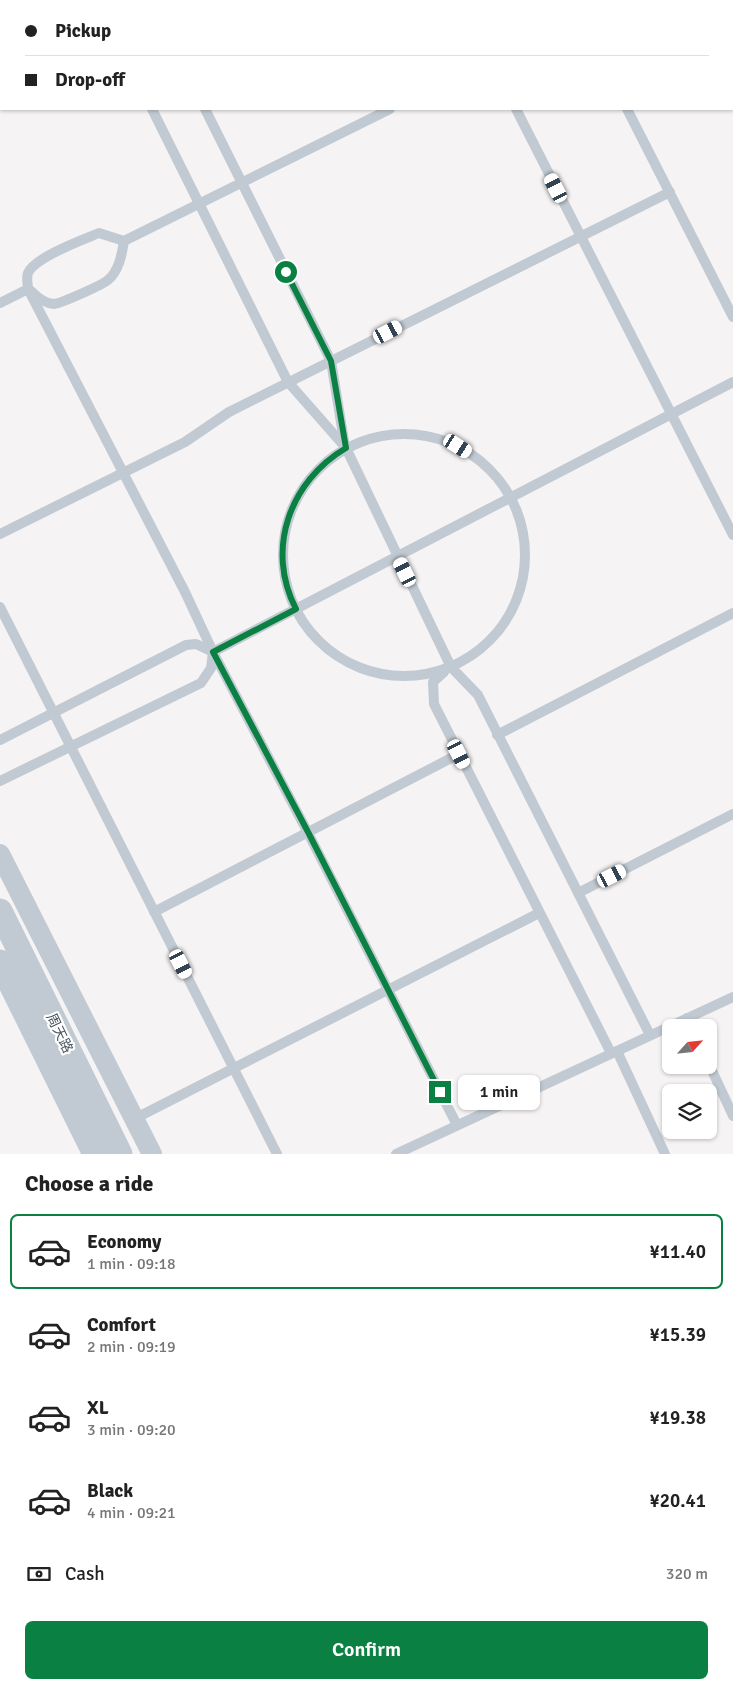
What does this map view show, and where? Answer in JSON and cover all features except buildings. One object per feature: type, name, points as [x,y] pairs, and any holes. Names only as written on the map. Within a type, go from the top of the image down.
[{"type":"street","points":[[0,854],[152,1154]]},
{"type":"street","name":"周天路","points":[[0,911],[120,1154]]},
{"type":"street","name":"周天路","points":[[0,962],[95,1154]]},
{"type":"lane","points":[[152,110],[288,382],[346,448]]},
{"type":"lane","points":[[206,110],[331,361],[346,448],[397,556],[451,667],[478,695],[650,1036]]},
{"type":"lane","points":[[388,110],[124,241],[99,233],[68,246],[34,265],[27,275],[28,289],[185,592],[213,652],[308,832],[457,1126]]},
{"type":"lane","points":[[517,110],[733,535]]},
{"type":"lane","points":[[628,110],[733,317]]},
{"type":"lane","points":[[0,534],[185,442],[229,412],[670,192]]},
{"type":"lane","points":[[28,289],[42,300],[52,304],[62,302],[108,280],[121,260],[124,241]]},
{"type":"lane","points":[[0,303],[28,289]]},
{"type":"lane","points":[[213,652],[733,382]]},
{"type":"lane","points":[[451,667],[422,675],[403,676],[364,670],[346,662],[315,638],[303,622],[287,586],[283,567],[284,539],[290,512],[298,496],[320,466],[346,448],[368,438],[386,434],[414,434],[441,439],[458,446],[489,468],[511,497],[519,516],[524,534],[524,571],[520,590],[508,617],[491,640],[476,653],[437,677],[433,682],[434,704],[665,1154]]},
{"type":"lane","points":[[0,607],[277,1154]]},
{"type":"lane","points":[[497,735],[733,613]]},
{"type":"lane","points":[[0,740],[186,645],[196,644],[213,652]]},
{"type":"lane","points":[[0,782],[201,683],[211,668],[213,652]]},
{"type":"lane","points":[[154,912],[459,754]]},
{"type":"lane","points":[[578,893],[733,814]]},
{"type":"lane","points":[[134,1119],[540,913]]},
{"type":"lane","points":[[697,1019],[733,997]]},
{"type":"lane","points":[[396,1154],[614,1052],[662,1032]]},
{"type":"lane","points":[[714,1074],[733,1116]]},
{"type":"route","points":[[286,272],[331,361],[346,448],[320,466],[308,480],[290,512],[285,530],[283,567],[287,586],[296,609],[213,652],[308,832],[440,1092]]}]
